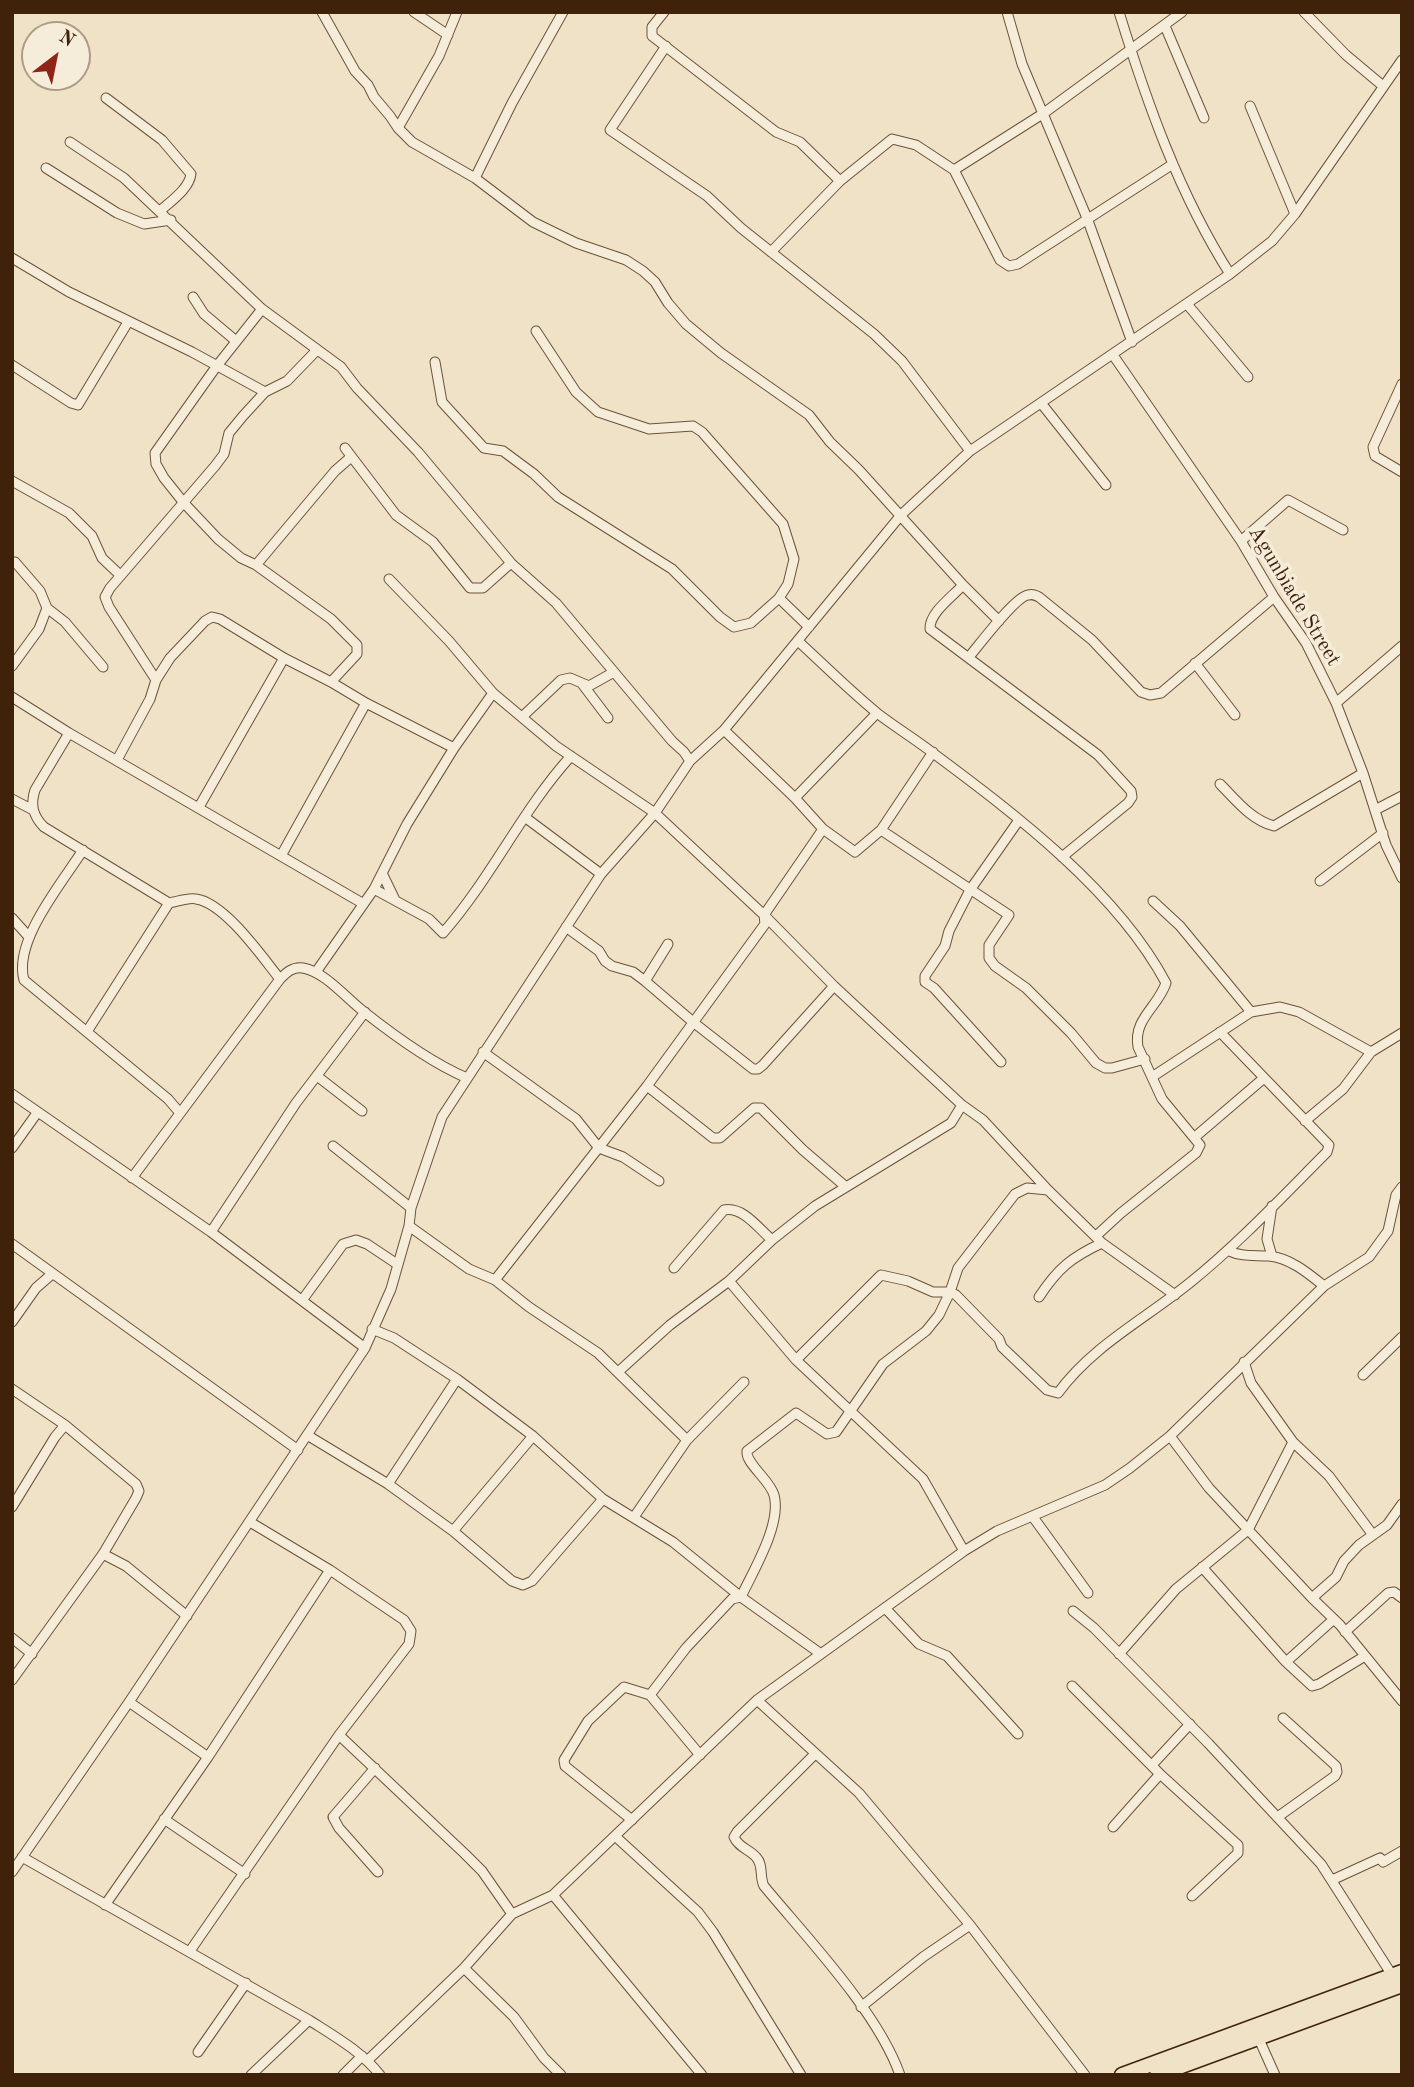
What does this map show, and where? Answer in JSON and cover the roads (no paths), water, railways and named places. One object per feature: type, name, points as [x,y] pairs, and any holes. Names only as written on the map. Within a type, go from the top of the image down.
[{"type":"highway","points":[[1157,2075],[1258,2037],[1398,1977]]},
{"type":"highway","points":[[1122,2075],[1398,1977]]},
{"type":"street","points":[[322,12],[355,71],[398,128],[412,142],[475,178],[533,222],[576,243],[626,260],[643,271],[655,282],[686,324],[721,354],[809,415],[830,442],[901,515],[962,585],[999,621]]},
{"type":"street","points":[[414,12],[448,35]]},
{"type":"street","points":[[398,128],[439,56],[457,12]]},
{"type":"street","points":[[475,178],[512,103],[563,12]]},
{"type":"street","points":[[664,12],[657,19],[652,36],[776,132],[800,142],[841,181]]},
{"type":"street","points":[[1007,12],[1022,64],[1087,218],[1132,342]]},
{"type":"street","points":[[1119,12],[1130,50],[1173,164],[1205,236],[1230,274]]},
{"type":"street","points":[[954,170],[1044,113],[1182,12]]},
{"type":"street","points":[[1304,12],[1346,55],[1383,86]]},
{"type":"street","points":[[1165,26],[1205,118]]},
{"type":"street","points":[[666,46],[610,131],[707,196],[889,348],[902,361],[970,451]]},
{"type":"street","points":[[12,1872],[187,1616],[365,1348],[391,1289],[409,1226],[411,1208],[442,1117],[601,874],[655,813],[690,761],[724,730],[901,515],[970,451],[1187,304],[1272,242],[1295,214],[1402,60]]},
{"type":"street","points":[[106,98],[162,140],[191,174],[191,180],[186,187],[160,211]]},
{"type":"street","points":[[1250,106],[1295,214]]},
{"type":"street","points":[[771,252],[841,181],[892,139],[916,145],[954,170],[1000,260],[1009,267],[1132,193],[1173,164]]},
{"type":"street","points":[[70,142],[124,178],[262,309],[341,367],[357,388],[418,452],[512,563],[556,603],[690,761]]},
{"type":"street","points":[[46,167],[117,213],[144,224],[171,220]]},
{"type":"street","points":[[12,258],[69,292],[192,352],[265,392]]},
{"type":"street","points":[[193,297],[204,314],[236,341]]},
{"type":"street","points":[[1187,304],[1248,377]]},
{"type":"street","points":[[262,309],[216,367],[155,453],[156,464],[184,503],[233,552],[256,565],[331,620],[357,645],[358,654],[331,682]]},
{"type":"street","points":[[12,365],[78,405],[128,322]]},
{"type":"street","points":[[435,362],[442,402],[484,448],[503,451],[534,474],[558,497],[672,569],[720,617],[734,627],[751,624],[779,598],[788,584],[794,559],[783,524],[702,432],[693,426],[649,429],[598,412],[576,393],[536,331]]},
{"type":"street","points":[[156,680],[105,597],[120,575],[224,454],[229,433],[265,392],[287,381],[317,351]]},
{"type":"street","name":"Agunbiade Street","points":[[1113,355],[1241,541],[1274,597],[1306,643],[1336,703],[1383,834],[1402,878]]},
{"type":"street","points":[[1402,384],[1373,447],[1376,456],[1402,472]]},
{"type":"street","points":[[1041,403],[1106,485]]},
{"type":"street","points":[[345,448],[396,515],[433,542],[470,588],[483,588],[512,563]]},
{"type":"street","points":[[256,565],[335,471],[351,457]]},
{"type":"street","points":[[12,481],[69,513],[92,536],[102,558],[120,575]]},
{"type":"street","points":[[1241,541],[1288,500],[1343,530]]},
{"type":"street","points":[[15,562],[40,591],[47,608],[65,622],[103,667]]},
{"type":"street","points":[[389,579],[449,641],[493,693],[571,756],[655,813],[764,915],[834,986],[962,1105],[983,1120],[1099,1240],[1175,1295]]},
{"type":"street","points":[[962,585],[932,617],[930,629],[1098,755],[1131,791],[1132,797],[1128,803],[1062,857]]},
{"type":"street","points":[[969,657],[999,621],[1025,595],[1032,594],[1091,640],[1141,692],[1150,695],[1161,692],[1274,597]]},
{"type":"street","points":[[779,598],[808,627]]},
{"type":"street","points":[[12,666],[39,629],[47,608]]},
{"type":"street","points":[[117,760],[150,699],[156,680],[170,658],[212,617],[220,619],[366,703],[454,748]]},
{"type":"street","points":[[798,641],[877,713],[933,752],[1062,857],[1115,909],[1166,983],[1140,1021],[1138,1047],[1162,1099],[1200,1145],[1196,1153],[1121,1213],[1099,1240],[1066,1263],[1040,1297]]},
{"type":"street","points":[[1336,703],[1402,646]]},
{"type":"street","points":[[199,807],[284,658]]},
{"type":"street","points":[[1195,663],[1235,715]]},
{"type":"street","points":[[522,717],[561,680],[570,678],[589,686],[614,672]]},
{"type":"street","points":[[583,685],[608,718]]},
{"type":"street","points":[[316,972],[374,889],[407,824],[454,748],[493,693]]},
{"type":"street","points":[[12,697],[69,733],[282,854],[362,903]]},
{"type":"street","points":[[282,854],[366,703]]},
{"type":"street","points":[[795,798],[877,713]]},
{"type":"street","points":[[724,730],[795,798],[823,829],[855,852],[881,830],[933,752]]},
{"type":"street","points":[[69,733],[35,790],[32,799],[36,820],[169,903],[196,898],[219,910],[246,936],[280,979]]},
{"type":"street","points":[[374,889],[429,919],[443,933],[483,883],[545,784],[571,756]]},
{"type":"street","points":[[1220,783],[1245,810],[1260,821],[1274,825],[1363,773]]},
{"type":"street","points":[[1375,810],[1402,796]]},
{"type":"street","points":[[12,799],[33,810]]},
{"type":"street","points":[[526,818],[601,874]]},
{"type":"street","points":[[1001,1062],[934,988],[925,982],[925,976],[945,946],[948,931],[970,890],[1019,820]]},
{"type":"street","points":[[495,1280],[647,1086],[765,924],[764,915],[823,829]]},
{"type":"street","points":[[881,830],[1009,915],[989,945],[989,958],[995,966],[1026,988],[1096,1063],[1112,1068],[1145,1059]]},
{"type":"street","points":[[1320,881],[1383,834]]},
{"type":"street","points":[[83,850],[41,912],[29,937],[21,960],[24,979],[88,1030],[168,1099],[180,1113]]},
{"type":"street","points":[[382,873],[395,900]]},
{"type":"street","points":[[1153,901],[1180,926],[1251,1012]]},
{"type":"street","points":[[88,1030],[169,903]]},
{"type":"street","points":[[12,918],[29,937]]},
{"type":"street","points":[[566,927],[598,951],[612,967],[633,972],[645,981],[753,1069],[758,1069],[834,986]]},
{"type":"street","points":[[645,981],[668,944]]},
{"type":"street","points":[[132,1178],[289,970],[300,967],[316,972],[365,1012],[447,1069],[467,1078]]},
{"type":"street","points":[[1152,1077],[1251,1012],[1289,1007],[1371,1052]]},
{"type":"street","points":[[211,1232],[317,1076],[365,1012]]},
{"type":"street","points":[[796,1360],[881,1275],[908,1281],[933,1292],[950,1292],[965,1304],[999,1339],[1002,1347],[1047,1390],[1058,1393],[1104,1343],[1133,1326],[1229,1251],[1327,1152],[1329,1145],[1324,1138],[1220,1031]]},
{"type":"street","points":[[1305,1121],[1343,1089],[1371,1052],[1402,1033]]},
{"type":"street","points":[[483,1052],[576,1119],[599,1148],[623,1157],[659,1181]]},
{"type":"street","points":[[317,1076],[362,1111]]},
{"type":"street","points":[[1195,1137],[1264,1078]]},
{"type":"street","points":[[647,1086],[713,1138],[720,1138],[754,1108],[761,1108],[803,1150],[846,1186]]},
{"type":"street","points":[[12,1094],[37,1114],[211,1232],[365,1348]]},
{"type":"street","points":[[618,1372],[670,1325],[729,1281],[772,1240],[815,1206],[951,1123],[962,1105]]},
{"type":"street","points":[[12,1148],[37,1114]]},
{"type":"street","points":[[333,1146],[411,1208]]},
{"type":"street","points":[[344,2075],[464,1968],[512,1914],[553,1895],[757,1700],[964,1551],[997,1531],[1118,1477],[1170,1436],[1324,1286],[1369,1257],[1388,1231],[1396,1195],[1402,1187]]},
{"type":"street","points":[[741,1597],[768,1539],[776,1509],[768,1482],[748,1459],[747,1451],[796,1413],[827,1434],[832,1434],[883,1364],[926,1331],[939,1315],[958,1268],[1015,1194],[1027,1188],[1048,1190]]},
{"type":"street","points":[[1272,1206],[1267,1239],[1272,1256]]},
{"type":"street","points":[[674,1268],[724,1210],[733,1208],[740,1212],[772,1240]]},
{"type":"street","points":[[409,1226],[469,1269],[495,1280],[529,1307],[598,1353],[687,1440]]},
{"type":"street","points":[[303,1299],[343,1244],[356,1240],[367,1244],[397,1264]]},
{"type":"street","points":[[12,1244],[298,1450]]},
{"type":"street","points":[[1229,1251],[1239,1255],[1272,1256],[1303,1268],[1324,1286]]},
{"type":"street","points":[[12,1322],[36,1288],[52,1274]]},
{"type":"street","points":[[729,1281],[796,1360],[923,1479],[964,1551]]},
{"type":"street","points":[[372,1329],[394,1338],[457,1379],[533,1436],[603,1499],[673,1542],[741,1597],[821,1654]]},
{"type":"street","points":[[1363,1375],[1402,1337]]},
{"type":"street","points":[[1244,1362],[1251,1383],[1293,1442],[1329,1476],[1373,1535]]},
{"type":"street","points":[[388,1484],[457,1379]]},
{"type":"street","points":[[634,1517],[687,1440],[744,1382]]},
{"type":"street","points":[[12,1389],[65,1425],[136,1484],[139,1491],[103,1554],[12,1680]]},
{"type":"street","points":[[12,1507],[51,1442],[65,1425]]},
{"type":"street","points":[[307,1435],[388,1484],[453,1531],[512,1580],[523,1585],[531,1581],[603,1499]]},
{"type":"street","points":[[453,1531],[533,1436]]},
{"type":"street","points":[[1170,1436],[1209,1488],[1334,1619],[1402,1702]]},
{"type":"street","points":[[1119,1654],[1176,1589],[1248,1530],[1293,1442]]},
{"type":"street","points":[[1312,1598],[1336,1577],[1344,1561],[1387,1525],[1402,1504]]},
{"type":"street","points":[[1033,1517],[1088,1593]]},
{"type":"street","points":[[190,1951],[339,1735],[409,1644],[411,1631],[404,1619],[250,1522]]},
{"type":"street","points":[[103,1554],[126,1566],[187,1616]]},
{"type":"street","points":[[1202,1567],[1286,1662],[1312,1686],[1365,1656]]},
{"type":"street","points":[[105,1905],[208,1757],[330,1570]]},
{"type":"street","points":[[1345,1632],[1388,1593],[1394,1592],[1402,1598]]},
{"type":"street","points":[[650,1695],[686,1648],[732,1599],[741,1597]]},
{"type":"street","points":[[885,1608],[919,1644],[947,1656],[1018,1734]]},
{"type":"street","points":[[1073,1611],[1094,1628],[1279,1816],[1321,1864],[1398,1977]]},
{"type":"street","points":[[1286,1662],[1334,1619]]},
{"type":"street","points":[[12,1638],[32,1654]]},
{"type":"street","points":[[1072,1686],[1160,1774],[1238,1845],[1240,1849],[1192,1896]]},
{"type":"street","points":[[632,1820],[565,1766],[564,1760],[588,1721],[624,1687],[650,1695],[700,1755]]},
{"type":"street","points":[[757,1700],[859,1793],[970,1925],[1085,2075]]},
{"type":"street","points":[[129,1702],[208,1757]]},
{"type":"street","points":[[1279,1816],[1337,1772],[1336,1766],[1283,1718]]},
{"type":"street","points":[[1152,1765],[1189,1724]]},
{"type":"street","points":[[339,1735],[482,1871],[512,1914]]},
{"type":"street","points":[[816,1754],[734,1837],[737,1844],[758,1858],[761,1866],[760,1879],[764,1886],[861,2007],[887,2045],[901,2075]]},
{"type":"street","points":[[375,1768],[333,1817],[378,1872]]},
{"type":"street","points":[[1113,1827],[1160,1774]]},
{"type":"street","points":[[164,1819],[244,1874]]},
{"type":"street","points":[[615,1836],[698,1912],[801,2075]]},
{"type":"street","points":[[1332,1880],[1402,1851]]},
{"type":"street","points":[[22,1857],[309,2020],[365,2058],[380,2075]]},
{"type":"street","points":[[553,1895],[702,2075]]},
{"type":"street","points":[[861,2007],[923,1957],[970,1925]]},
{"type":"street","points":[[464,1968],[514,2017],[544,2058],[561,2075]]},
{"type":"street","points":[[198,2052],[246,1983]]},
{"type":"street","points":[[251,2075],[309,2020]]},
{"type":"street","points":[[1258,2037],[1275,2075]]}]
